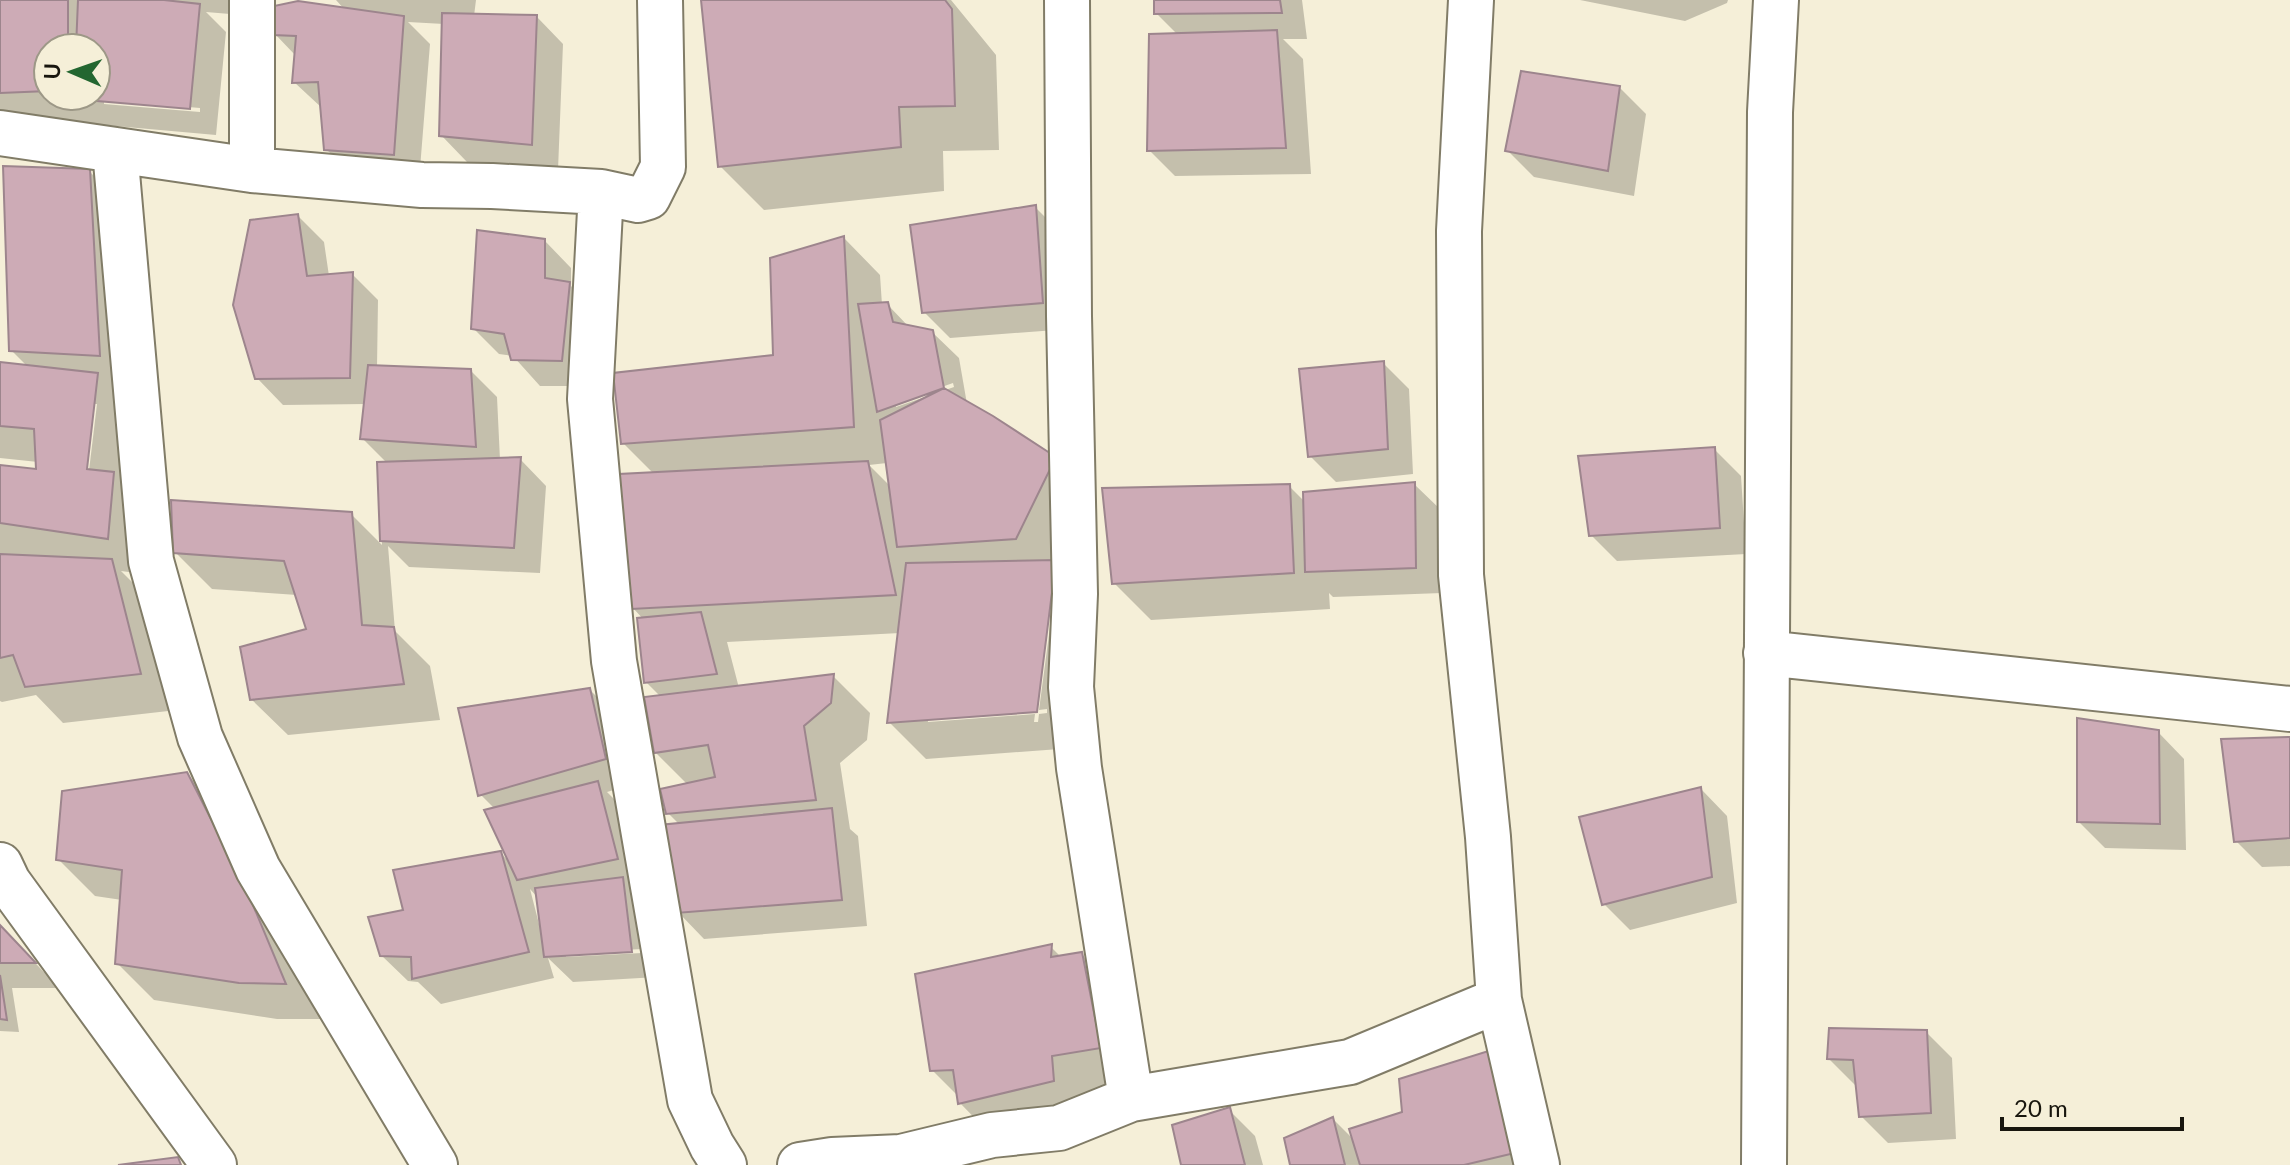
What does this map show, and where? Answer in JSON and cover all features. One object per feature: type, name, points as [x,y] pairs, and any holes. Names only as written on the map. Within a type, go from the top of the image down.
[{"type":"street","points":[[252,0],[252,170]]},
{"type":"street","points":[[0,133],[252,170],[422,185],[601,192],[638,200],[648,197],[663,167],[660,0]]},
{"type":"street","points":[[1067,0],[1069,331],[1075,594],[1071,687],[1079,768],[1131,1099]]},
{"type":"street","points":[[1471,0],[1459,231],[1461,575],[1488,837],[1499,1000],[1537,1165]]},
{"type":"street","points":[[1764,1165],[1770,112],[1776,0]]},
{"type":"street","points":[[115,150],[151,561],[200,737],[258,869],[435,1165]]},
{"type":"street","points":[[601,192],[590,399],[614,661],[690,1100],[724,1165]]},
{"type":"street","points":[[1766,653],[2290,709]]},
{"type":"street","points":[[0,865],[8,882],[214,1165]]},
{"type":"street","points":[[800,1165],[832,1160],[901,1157],[992,1135],[1059,1128],[1131,1099],[1350,1062],[1499,1000]]},
{"type":"building","points":[[0,0],[68,0],[68,32],[32,32],[32,92],[0,93]]},
{"type":"building","points":[[78,0],[164,0],[200,4],[190,109],[112,102],[112,32],[77,32]]},
{"type":"building","points":[[701,0],[945,0],[952,9],[955,106],[899,107],[901,147],[718,167]]},
{"type":"building","points":[[1154,0],[1280,0],[1282,13],[1154,14]]},
{"type":"building","points":[[298,1],[404,16],[394,155],[324,150],[318,82],[292,83],[296,36],[273,35],[274,6]]},
{"type":"building","points":[[442,13],[537,15],[532,145],[439,136]]},
{"type":"building","points":[[1277,30],[1286,148],[1147,151],[1149,34]]},
{"type":"building","points":[[1521,71],[1620,86],[1608,171],[1505,151]]},
{"type":"building","points":[[3,166],[90,169],[100,356],[9,351]]},
{"type":"building","points":[[1036,205],[1043,303],[922,313],[910,225]]},
{"type":"building","points":[[298,214],[307,276],[353,272],[350,378],[255,379],[233,305],[250,220]]},
{"type":"building","points":[[477,230],[545,239],[545,278],[570,282],[562,361],[511,360],[504,334],[471,329]]},
{"type":"building","points":[[844,236],[854,427],[621,444],[613,373],[773,355],[770,258]]},
{"type":"building","points":[[888,302],[893,322],[933,330],[944,388],[877,412],[858,304]]},
{"type":"building","points":[[1384,361],[1388,449],[1308,457],[1299,369]]},
{"type":"building","points":[[0,362],[98,373],[87,469],[114,472],[108,539],[0,523],[0,465],[36,469],[34,429],[0,426]]},
{"type":"building","points":[[368,365],[471,369],[476,447],[360,439]]},
{"type":"building","points":[[944,388],[1056,457],[1016,539],[897,547],[880,420]]},
{"type":"building","points":[[1715,447],[1720,528],[1589,536],[1578,456]]},
{"type":"building","points":[[521,457],[514,548],[380,541],[377,462]]},
{"type":"building","points":[[868,461],[896,595],[631,609],[619,474]]},
{"type":"building","points":[[1415,482],[1416,568],[1305,572],[1303,492]]},
{"type":"building","points":[[1290,484],[1294,573],[1112,584],[1102,488]]},
{"type":"building","points":[[171,500],[352,512],[362,625],[394,627],[404,684],[250,700],[240,647],[306,629],[284,561],[173,553]]},
{"type":"building","points":[[0,554],[112,559],[141,674],[25,687],[13,655],[0,658]]},
{"type":"building","points":[[1056,560],[1037,712],[887,723],[906,563]]},
{"type":"building","points":[[701,612],[717,674],[644,683],[637,618]]},
{"type":"building","points":[[834,674],[831,703],[804,726],[816,800],[666,814],[660,789],[715,777],[708,745],[654,753],[644,697]]},
{"type":"building","points":[[590,688],[606,759],[478,796],[458,708]]},
{"type":"building","points":[[2077,718],[2159,730],[2160,824],[2077,822]]},
{"type":"building","points":[[2290,737],[2290,838],[2234,842],[2221,739]]},
{"type":"building","points":[[187,772],[245,886],[286,984],[239,983],[115,964],[122,870],[56,860],[62,791]]},
{"type":"building","points":[[598,781],[618,859],[517,880],[484,810]]},
{"type":"building","points":[[1701,787],[1712,877],[1602,905],[1579,817]]},
{"type":"building","points":[[832,808],[842,900],[676,913],[659,825]]},
{"type":"building","points":[[501,851],[529,952],[412,979],[411,957],[380,956],[368,917],[403,910],[393,870]]},
{"type":"building","points":[[623,877],[632,952],[544,957],[535,888]]},
{"type":"building","points":[[0,925],[36,963],[0,963]]},
{"type":"building","points":[[1052,944],[1051,957],[1082,952],[1101,1048],[1052,1056],[1054,1081],[958,1104],[953,1070],[930,1071],[915,974]]},
{"type":"building","points":[[0,975],[7,1020],[0,1019]]},
{"type":"building","points":[[1829,1028],[1927,1030],[1931,1113],[1859,1117],[1853,1060],[1827,1059]]},
{"type":"building","points":[[1498,1048],[1519,1152],[1464,1165],[1360,1165],[1349,1129],[1402,1112],[1399,1079]]},
{"type":"building","points":[[1230,1107],[1245,1165],[1181,1165],[1172,1125]]},
{"type":"building","points":[[1333,1117],[1345,1165],[1290,1165],[1284,1138]]},
{"type":"building","points":[[178,1157],[181,1165],[118,1165]]}]
